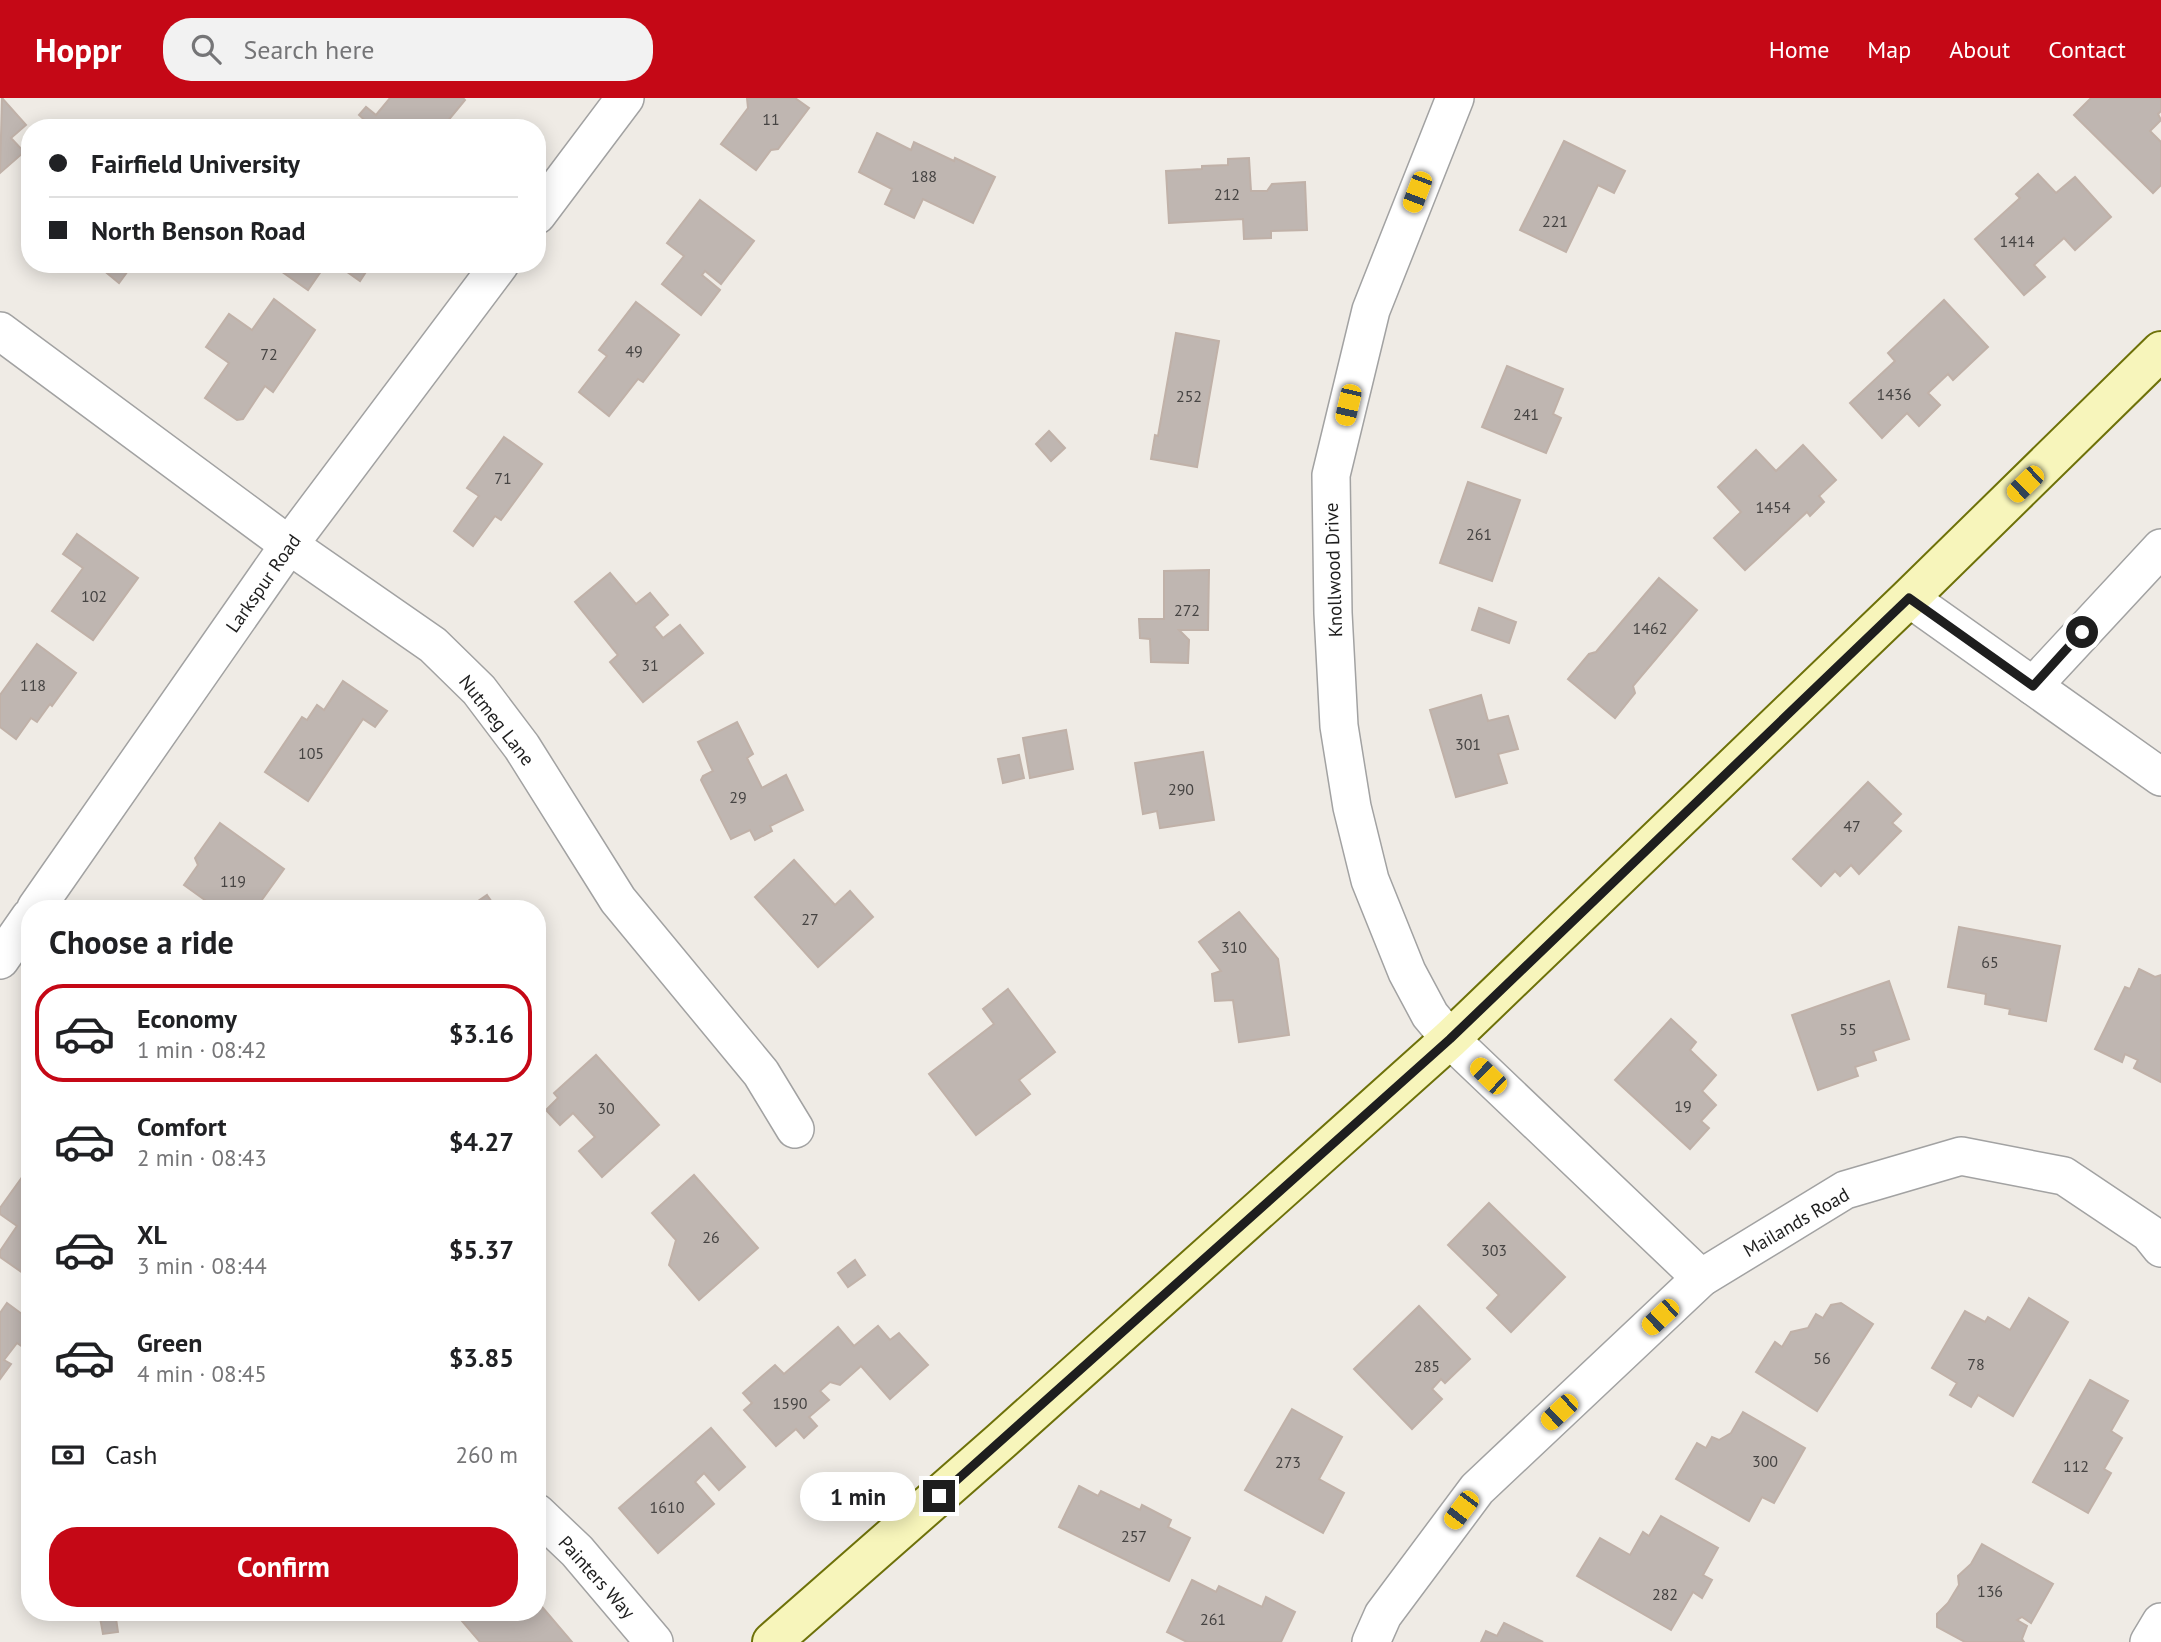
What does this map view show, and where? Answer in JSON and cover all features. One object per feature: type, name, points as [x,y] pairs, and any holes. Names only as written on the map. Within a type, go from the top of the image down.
[{"type":"main road","points":[[772,1642],[1450,1039],[1909,598],[2161,351]]},
{"type":"street","points":[[546,203],[625,98]]},
{"type":"street","name":"Knollwood Drive","points":[[1450,1039],[1430,1015],[1407,972],[1370,880],[1352,807],[1339,726],[1333,613],[1331,475],[1371,310],[1455,98]]},
{"type":"street","name":"Larkspur Road","points":[[42,900],[289,545],[493,273]]},
{"type":"street","name":"Nutmeg Lane","points":[[0,331],[289,545],[433,645],[479,691],[523,747],[618,900],[761,1073],[795,1129]]},
{"type":"street","points":[[2033,686],[2161,548]]},
{"type":"street","points":[[1909,598],[2161,777]]},
{"type":"street","points":[[0,960],[21,930]]},
{"type":"street","points":[[1450,1039],[1701,1278]]},
{"type":"street","name":"Mailands Road","points":[[1371,1642],[1383,1615],[1477,1489],[1701,1278],[1845,1190],[1961,1156],[2064,1176],[2149,1233],[2161,1248]]},
{"type":"street","name":"Painters Way","points":[[546,1522],[577,1551],[654,1642]]},
{"type":"street","points":[[2149,1642],[2161,1622]]},
{"type":"building","points":[[2,98],[21,119],[21,129],[11,138],[21,149],[21,155],[0,173]]},
{"type":"building","points":[[390,98],[465,100],[449,119],[363,119],[359,115],[366,107],[376,115]]},
{"type":"building","points":[[747,98],[795,98],[809,108],[778,149],[771,150],[756,170],[721,144],[748,108]]},
{"type":"building","points":[[2091,98],[2161,98],[2161,111],[2158,114],[2161,120],[2150,131],[2161,142],[2161,185],[2153,193],[2074,115]]},
{"type":"building","points":[[877,133],[911,150],[914,142],[995,177],[973,223],[923,199],[914,218],[885,204],[892,189],[859,172]]},
{"type":"building","points":[[1564,141],[1625,171],[1614,193],[1598,185],[1566,252],[1520,230]]},
{"type":"building","points":[[1249,158],[1251,191],[1267,191],[1272,184],[1305,182],[1307,230],[1271,231],[1271,238],[1244,239],[1243,219],[1169,223],[1166,171],[1228,165],[1228,159]]},
{"type":"building","points":[[2038,174],[2056,193],[2075,177],[2111,217],[2075,250],[2064,238],[2034,265],[2045,277],[2024,295],[1975,239],[2020,198],[2016,194]]},
{"type":"building","points":[[700,200],[754,241],[721,284],[705,271],[702,275],[720,290],[701,315],[662,284],[684,256],[667,243]]},
{"type":"building","points":[[107,273],[126,273],[119,283]]},
{"type":"building","points":[[284,273],[320,273],[308,290]]},
{"type":"building","points":[[349,273],[365,273],[360,281]]},
{"type":"building","points":[[274,299],[315,330],[273,392],[265,386],[243,419],[237,420],[205,398],[229,363],[206,347],[229,314],[252,330]]},
{"type":"building","points":[[1944,300],[1988,347],[1953,380],[1948,374],[1928,393],[1940,405],[1919,426],[1907,413],[1882,438],[1850,403],[1895,361],[1888,353]]},
{"type":"building","points":[[636,302],[679,335],[643,382],[638,379],[609,416],[579,392],[607,356],[599,350]]},
{"type":"building","points":[[1176,333],[1219,341],[1197,467],[1151,459],[1155,435],[1158,436]]},
{"type":"building","points":[[1507,366],[1563,389],[1553,414],[1561,418],[1546,453],[1482,427]]},
{"type":"building","points":[[1049,431],[1065,448],[1051,461],[1036,444]]},
{"type":"building","points":[[504,437],[542,464],[501,520],[495,516],[473,546],[454,531],[479,496],[467,488]]},
{"type":"building","points":[[1803,445],[1836,480],[1819,496],[1824,502],[1810,516],[1807,512],[1745,570],[1714,538],[1741,512],[1718,487],[1756,450],[1776,471]]},
{"type":"building","points":[[1468,482],[1520,500],[1492,581],[1440,563]]},
{"type":"building","points":[[77,534],[138,578],[93,640],[52,611],[83,568],[63,554]]},
{"type":"building","points":[[1209,570],[1208,630],[1179,630],[1189,640],[1188,663],[1151,662],[1150,639],[1140,638],[1139,619],[1164,619],[1164,571]]},
{"type":"building","points":[[610,573],[636,604],[650,593],[668,615],[654,627],[663,638],[680,625],[703,653],[643,702],[610,662],[618,655],[575,602]]},
{"type":"building","points":[[1659,578],[1697,610],[1633,686],[1635,693],[1615,718],[1568,679],[1589,654],[1596,652]]},
{"type":"building","points":[[1479,608],[1516,622],[1509,643],[1472,630]]},
{"type":"building","points":[[37,644],[76,673],[52,706],[50,704],[37,722],[31,718],[16,739],[0,727],[0,695]]},
{"type":"building","points":[[343,681],[387,711],[375,727],[363,719],[308,801],[265,772],[302,717],[307,720],[317,705],[324,710]]},
{"type":"building","points":[[1481,695],[1488,721],[1508,716],[1518,749],[1498,754],[1507,783],[1456,797],[1430,710]]},
{"type":"building","points":[[737,722],[753,754],[747,758],[762,788],[786,775],[803,810],[770,826],[772,831],[755,840],[750,830],[731,839],[701,780],[713,771],[698,742]]},
{"type":"building","points":[[1066,730],[1073,769],[1030,778],[1023,738]]},
{"type":"building","points":[[1203,752],[1214,820],[1160,828],[1157,811],[1143,814],[1135,763]]},
{"type":"building","points":[[1019,755],[1024,778],[1003,783],[998,759]]},
{"type":"building","points":[[1868,782],[1901,814],[1892,823],[1901,831],[1859,874],[1851,865],[1840,876],[1835,871],[1821,886],[1793,859]]},
{"type":"building","points":[[220,823],[284,869],[262,900],[205,900],[184,885],[198,865],[195,858]]},
{"type":"building","points":[[794,860],[835,905],[850,891],[873,917],[818,967],[755,897]]},
{"type":"building","points":[[1239,912],[1278,959],[1289,1035],[1239,1042],[1233,1000],[1215,1001],[1212,974],[1221,971],[1199,942]]},
{"type":"building","points":[[1959,927],[2060,946],[2046,1021],[2009,1014],[2010,1009],[1985,1004],[1986,994],[1948,987]]},
{"type":"building","points":[[2139,969],[2155,977],[2161,975],[2161,1082],[2134,1068],[2138,1060],[2125,1054],[2122,1062],[2095,1049],[2125,987],[2130,989]]},
{"type":"building","points":[[1889,981],[1909,1039],[1873,1051],[1876,1060],[1855,1067],[1858,1076],[1818,1090],[1792,1015]]},
{"type":"building","points":[[1008,989],[1055,1052],[1019,1080],[1030,1094],[976,1135],[929,1074],[994,1024],[983,1009]]},
{"type":"building","points":[[1671,1019],[1696,1042],[1690,1050],[1716,1075],[1702,1091],[1716,1105],[1701,1121],[1709,1128],[1690,1149],[1615,1080]]},
{"type":"building","points":[[596,1055],[659,1125],[602,1177],[579,1151],[595,1137],[573,1113],[560,1125],[546,1110],[558,1098],[554,1093]]},
{"type":"building","points":[[694,1175],[758,1248],[699,1300],[669,1265],[676,1240],[652,1213]]},
{"type":"building","points":[[21,1179],[21,1272],[0,1257],[0,1251],[17,1226],[0,1214],[0,1208]]},
{"type":"building","points":[[1489,1203],[1565,1277],[1511,1332],[1487,1308],[1499,1295],[1448,1245]]},
{"type":"building","points":[[855,1260],[865,1275],[848,1287],[838,1273]]},
{"type":"building","points":[[2029,1298],[2068,1322],[2013,1416],[1978,1395],[1971,1407],[1950,1395],[1957,1383],[1932,1368],[1965,1311],[1985,1322],[1988,1317],[2010,1330]]},
{"type":"building","points":[[7,1303],[21,1313],[21,1346],[17,1343],[4,1360],[11,1364],[0,1379],[0,1313]]},
{"type":"building","points":[[1841,1303],[1873,1324],[1817,1411],[1756,1372],[1775,1342],[1782,1347],[1791,1332],[1808,1328],[1816,1314],[1823,1318],[1831,1305]]},
{"type":"building","points":[[1419,1306],[1470,1359],[1445,1383],[1441,1379],[1432,1389],[1442,1399],[1412,1429],[1354,1369]]},
{"type":"building","points":[[878,1326],[890,1340],[899,1333],[928,1365],[890,1399],[861,1366],[840,1385],[830,1382],[820,1391],[829,1400],[809,1417],[817,1426],[804,1438],[796,1429],[776,1446],[744,1410],[752,1403],[743,1393],[775,1365],[784,1374],[838,1327],[854,1346]]},
{"type":"building","points":[[2090,1380],[2128,1401],[2111,1431],[2122,1438],[2104,1469],[2111,1473],[2088,1513],[2033,1482]]},
{"type":"building","points":[[1292,1409],[1342,1437],[1319,1479],[1344,1493],[1323,1533],[1245,1490]]},
{"type":"building","points":[[1743,1412],[1805,1448],[1774,1503],[1762,1497],[1749,1521],[1676,1479],[1697,1443],[1706,1448],[1712,1437],[1719,1440],[1731,1433]]},
{"type":"building","points":[[711,1428],[745,1467],[719,1490],[704,1473],[695,1482],[714,1504],[658,1553],[619,1508]]},
{"type":"building","points":[[1079,1486],[1098,1496],[1101,1491],[1140,1510],[1142,1505],[1171,1520],[1168,1527],[1190,1538],[1169,1581],[1059,1527]]},
{"type":"building","points":[[1661,1516],[1718,1548],[1703,1575],[1712,1580],[1702,1598],[1693,1592],[1671,1630],[1577,1576],[1600,1538],[1630,1555],[1643,1532],[1649,1536]]},
{"type":"building","points":[[1982,1544],[2053,1584],[2031,1623],[2022,1617],[2017,1620],[2027,1626],[2022,1639],[2024,1642],[1965,1642],[1937,1627],[1937,1614],[1948,1603],[1959,1585],[1958,1576],[1971,1564]]},
{"type":"building","points":[[1192,1580],[1216,1592],[1219,1586],[1262,1607],[1266,1597],[1295,1612],[1281,1642],[1187,1642],[1167,1632]]},
{"type":"building","points":[[546,1612],[572,1642],[480,1642],[462,1621],[546,1621]]},
{"type":"building","points":[[101,1621],[116,1621],[118,1632],[103,1634]]},
{"type":"building","points":[[1504,1623],[1543,1642],[1481,1642],[1486,1631],[1497,1636]]},
{"type":"route","points":[[939,1496],[1450,1039],[1909,598],[2033,686],[2082,632]]}]
